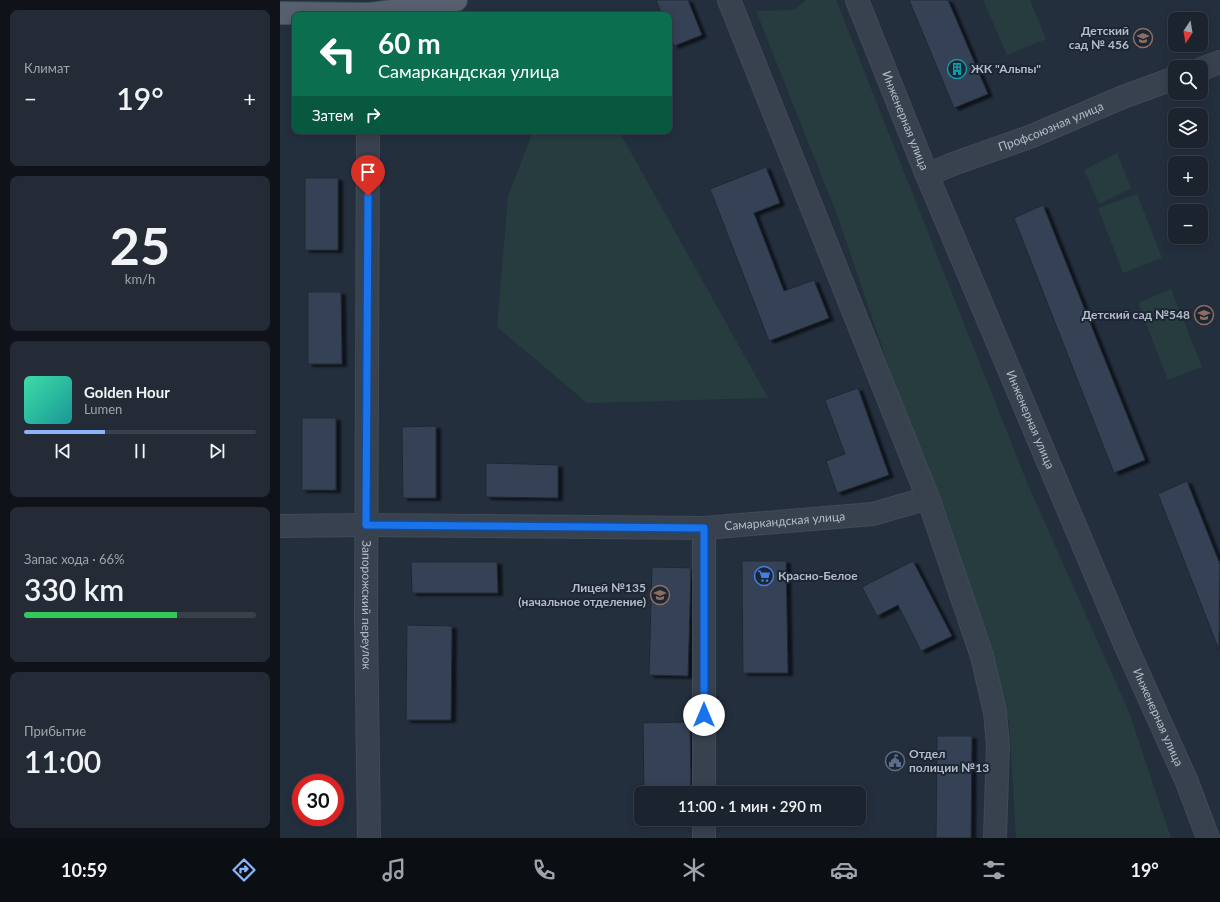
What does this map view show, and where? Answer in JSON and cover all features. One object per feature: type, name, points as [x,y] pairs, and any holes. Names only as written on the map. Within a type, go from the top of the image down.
[{"type":"main road","points":[[390,12],[444,4],[456,0]]},
{"type":"main road","points":[[280,13],[292,13]]},
{"type":"street","points":[[729,0],[928,498],[982,656],[996,712],[998,745],[995,838]]},
{"type":"street","name":"Инженерная улица","points":[[857,0],[927,175],[1125,644],[1187,782],[1208,838]]},
{"type":"street","points":[[1208,66],[1220,62]]},
{"type":"street","name":"Профсоюзная улица","points":[[927,175],[952,164],[1032,136],[1123,97],[1168,81]]},
{"type":"street","name":"Запорожский переулок","points":[[368,134],[366,525],[369,838]]},
{"type":"street","name":"Самаркандская улица","points":[[280,526],[366,525],[704,528],[873,514],[928,498]]},
{"type":"street","points":[[704,528],[704,786]]},
{"type":"street","points":[[704,826],[704,838]]},
{"type":"green space","points":[[806,0],[836,0],[1026,480],[1129,712],[1171,838],[1016,838],[1009,721],[838,217],[756,11],[794,10]]},
{"type":"green space","points":[[983,0],[1030,0],[1046,39],[1007,55]]},
{"type":"green space","points":[[532,134],[621,134],[768,398],[587,403],[497,327],[508,197]]},
{"type":"green space","points":[[1117,153],[1131,188],[1099,204],[1084,170]]},
{"type":"green space","points":[[1137,194],[1162,258],[1123,273],[1098,208]]},
{"type":"green space","points":[[1171,289],[1202,367],[1168,380],[1138,303]]},
{"type":"building","points":[[656,0],[688,0],[702,35],[674,46],[672,41],[672,12],[661,12]]},
{"type":"building","name":"ЖК \"Альпы\"","points":[[909,0],[948,0],[988,94],[954,108]]},
{"type":"building","points":[[766,167],[780,203],[754,213],[784,291],[814,280],[829,318],[769,341],[710,189]]},
{"type":"building","points":[[305,178],[338,178],[338,250],[305,250]]},
{"type":"building","points":[[1043,205],[1145,460],[1114,473],[1014,218]]},
{"type":"building","points":[[308,292],[341,292],[342,364],[308,364]]},
{"type":"building","points":[[858,388],[889,475],[837,493],[826,461],[845,454],[825,400]]},
{"type":"building","points":[[302,418],[336,418],[336,490],[302,490]]},
{"type":"building","points":[[436,426],[436,498],[403,498],[402,427]]},
{"type":"building","points":[[486,463],[558,465],[558,498],[486,497]]},
{"type":"building","points":[[1187,481],[1220,564],[1219,650],[1158,494]]},
{"type":"building","points":[[742,561],[786,561],[788,673],[743,673]]},
{"type":"building","points":[[913,561],[952,636],[921,651],[898,605],[877,616],[862,587]]},
{"type":"building","points":[[411,562],[497,562],[498,593],[412,593]]},
{"type":"building","points":[[652,567],[691,568],[688,676],[649,675]]},
{"type":"building","points":[[407,625],[452,626],[451,720],[406,720]]},
{"type":"building","points":[[690,722],[691,786],[644,786],[643,723]]},
{"type":"building","points":[[937,736],[972,736],[971,838],[936,838]]},
{"type":"place","name":"Детский сад № 456","points":[[1143,38]]},
{"type":"place","name":"ЖК \"Альпы\"","points":[[957,69]]},
{"type":"place","name":"Детский сад №548","points":[[1204,315]]},
{"type":"place","name":"Красно-Белое","points":[[764,576]]},
{"type":"place","name":"Лицей №135 (начальное отделение)","points":[[660,595]]},
{"type":"place","name":"Отдел полиции №13","points":[[895,761]]},
{"type":"route","points":[[368,196],[366,525],[704,528],[704,715]]}]
